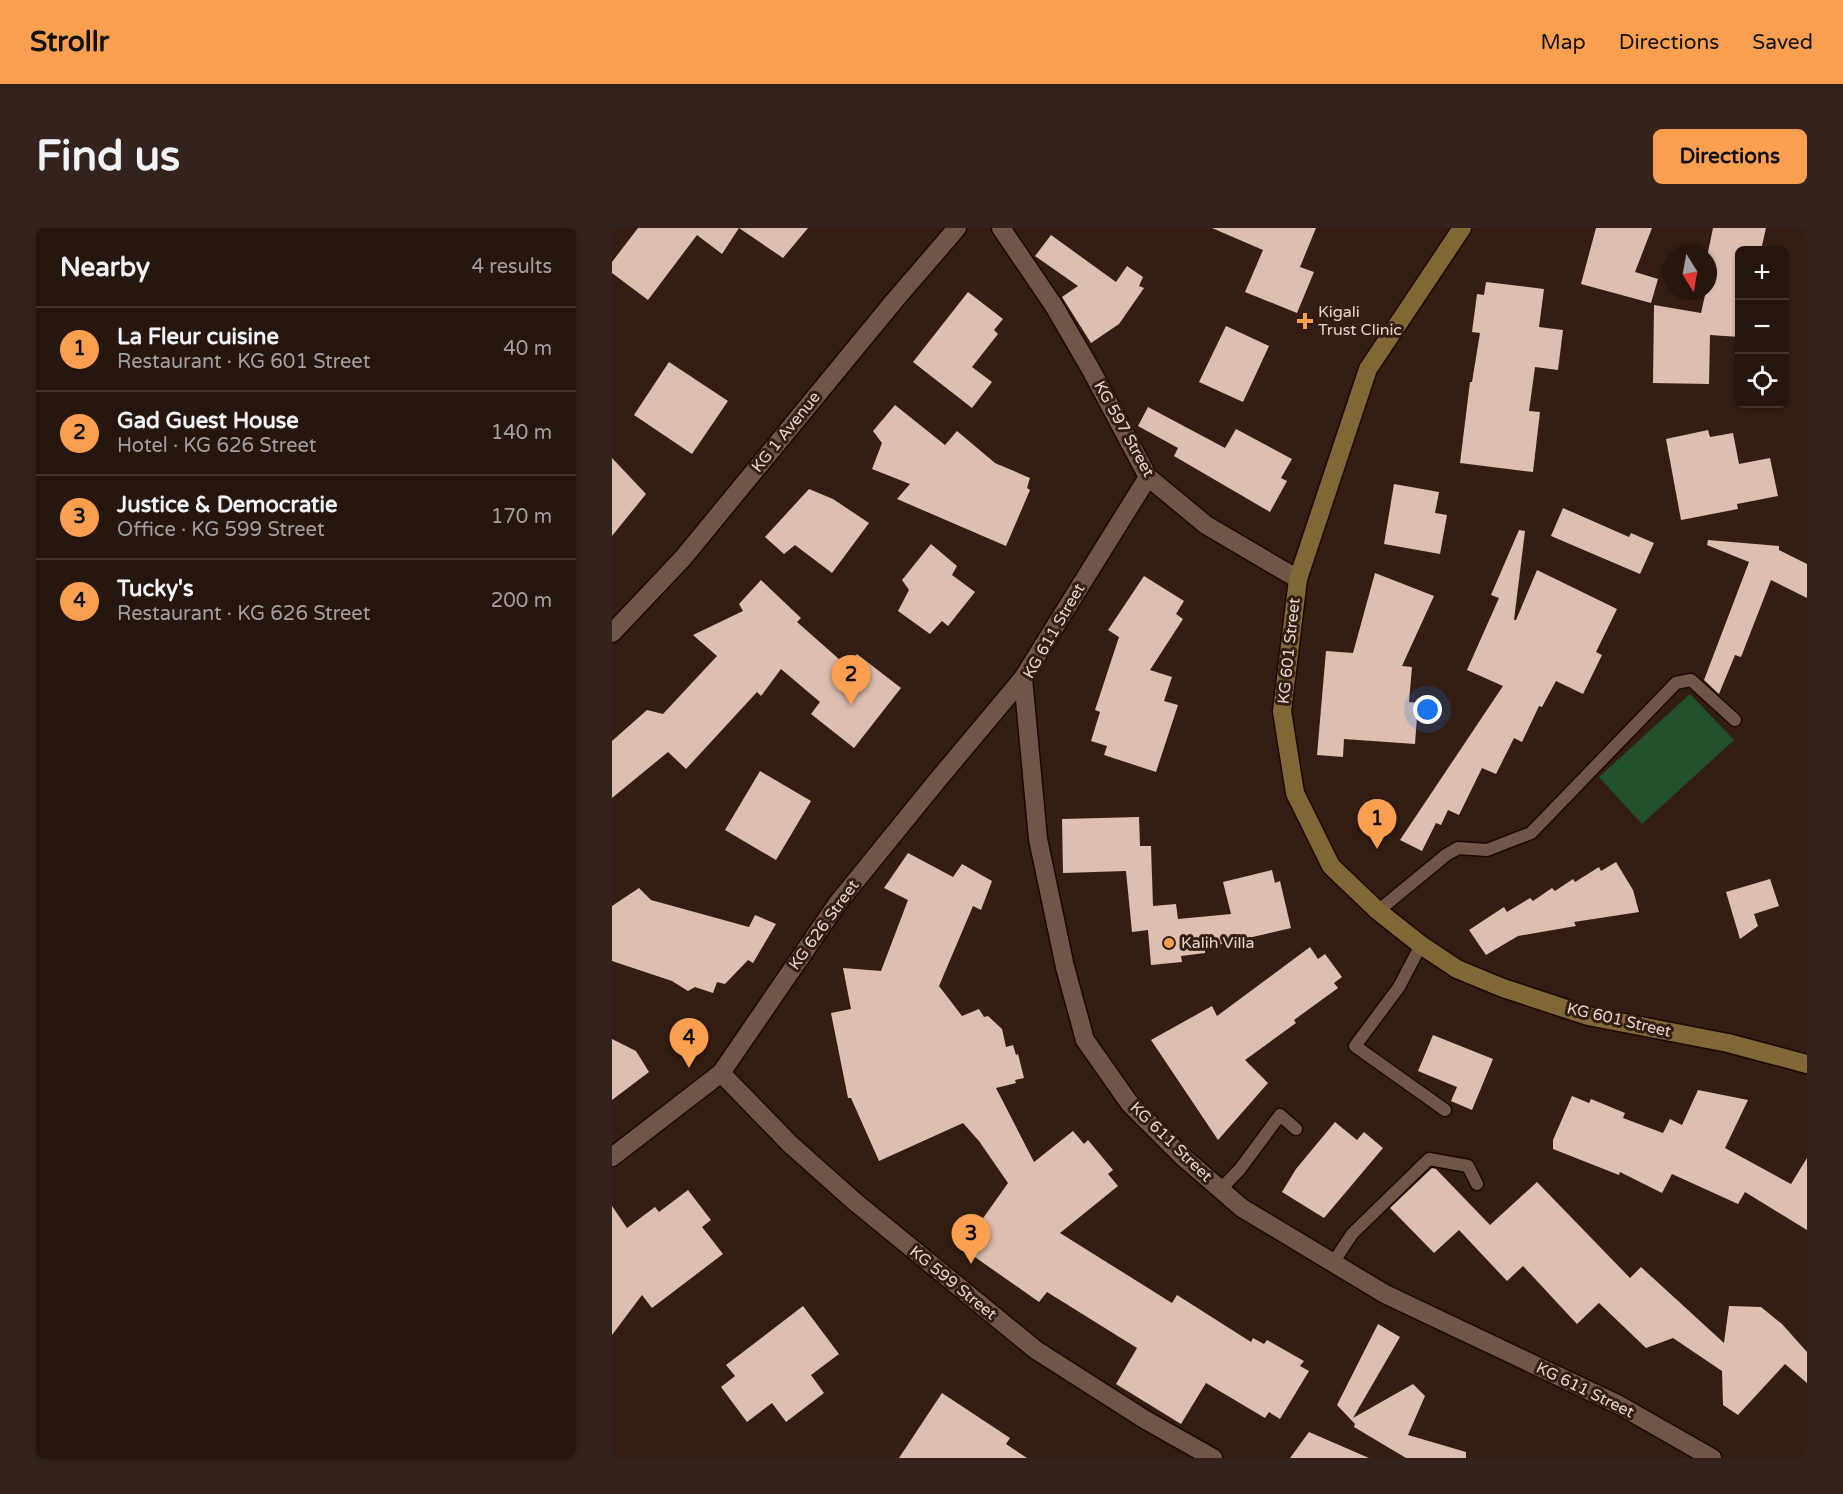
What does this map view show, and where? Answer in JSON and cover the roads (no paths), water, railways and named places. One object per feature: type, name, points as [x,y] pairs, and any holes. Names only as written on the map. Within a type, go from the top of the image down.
[{"type":"main road","name":"KG 601 Street","points":[[1462,228],[1368,369],[1298,579],[1282,711],[1295,793],[1331,866],[1378,910],[1421,945],[1457,969],[1503,988],[1588,1016],[1728,1042],[1807,1064]]},
{"type":"street","name":"KG 1 Avenue","points":[[612,633],[683,558],[957,228]]},
{"type":"street","name":"KG 597 Street","points":[[1001,228],[1054,306],[1148,477],[1206,525],[1298,579]]},
{"type":"street","name":"KG 611 Street","points":[[1148,477],[1023,678],[1038,839],[1065,967],[1085,1040],[1130,1104],[1183,1157],[1242,1208],[1385,1294],[1619,1405],[1712,1458]]},
{"type":"street","name":"KG 626 Street","points":[[612,1157],[721,1072],[837,904],[1023,678]]},
{"type":"street","name":"KG 599 Street","points":[[721,1072],[790,1144],[854,1201],[1036,1350],[1144,1419],[1213,1458]]},
{"type":"lane","points":[[1378,910],[1446,855],[1458,848],[1487,850],[1531,833],[1676,683],[1690,680],[1735,720]]},
{"type":"lane","points":[[1421,945],[1399,987],[1355,1046],[1445,1110]]},
{"type":"lane","points":[[1220,1190],[1240,1169],[1280,1115],[1296,1129]]},
{"type":"lane","points":[[1333,1263],[1352,1234],[1429,1159],[1468,1166],[1477,1184]]},
{"type":"place","name":"Kigali Trust Clinic","points":[[1305,321]]},
{"type":"place","name":"Gad Guest House","points":[[851,705]]},
{"type":"place","name":"La Fleur cuisine","points":[[1377,849]]},
{"type":"place","name":"Kalih Villa","points":[[1169,943]]},
{"type":"place","name":"Tucky's","points":[[689,1068]]},
{"type":"place","name":"Justice & Democratie","points":[[971,1264]]}]
